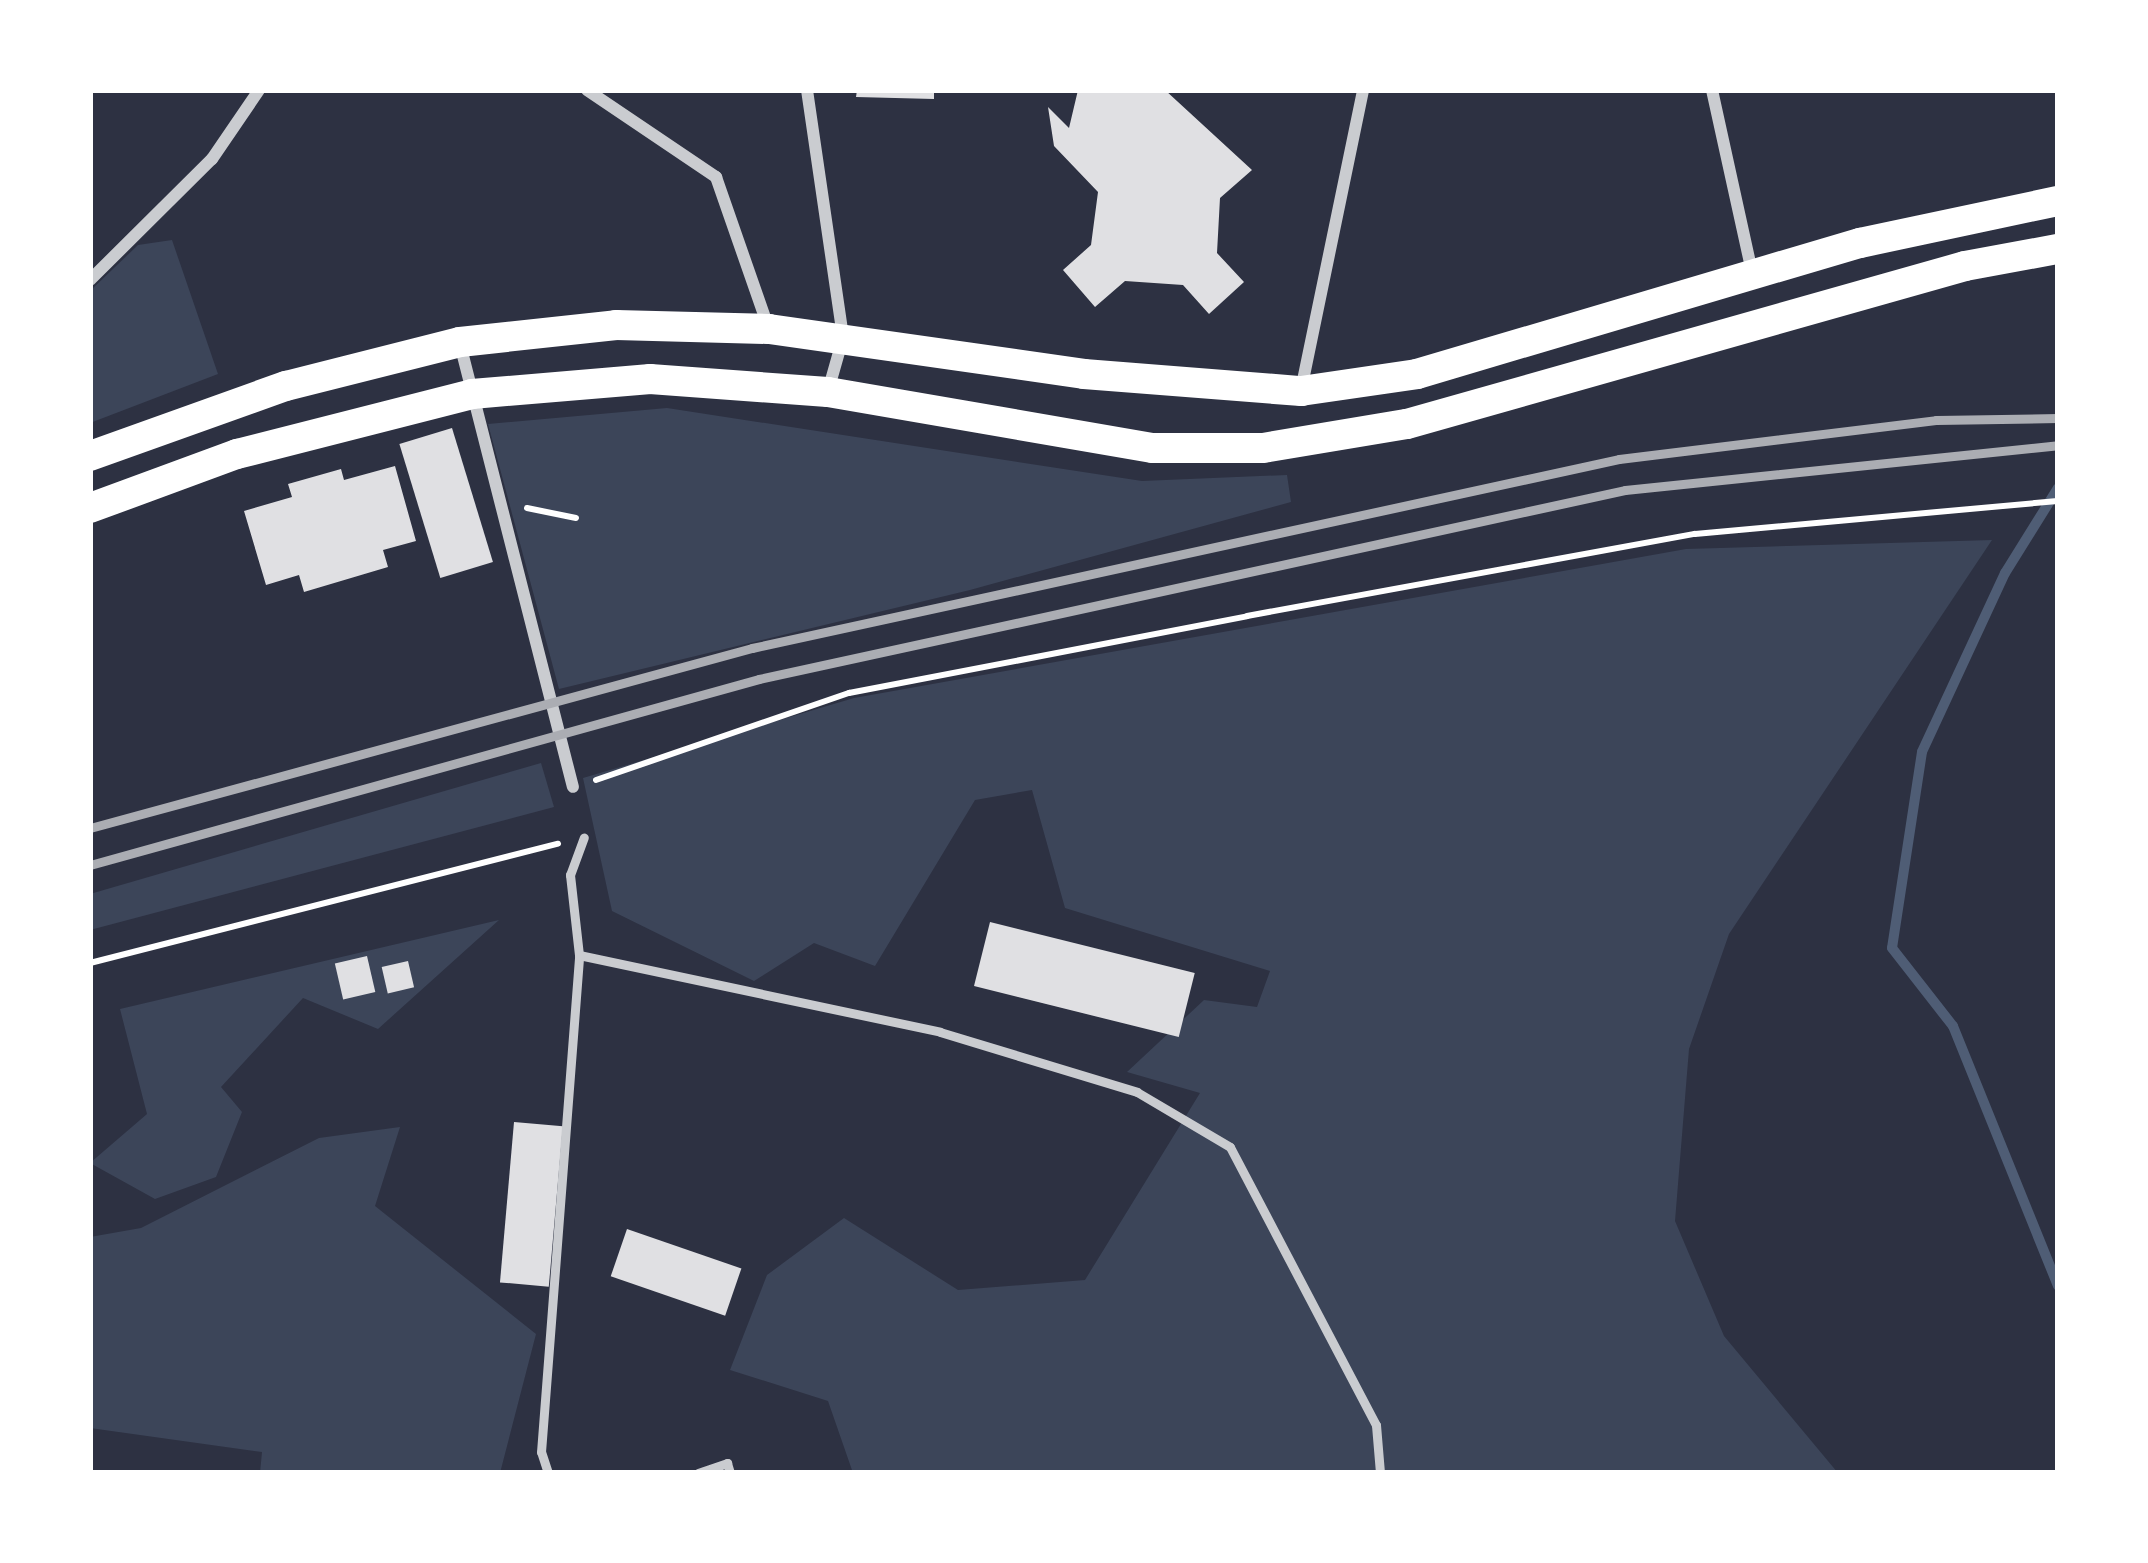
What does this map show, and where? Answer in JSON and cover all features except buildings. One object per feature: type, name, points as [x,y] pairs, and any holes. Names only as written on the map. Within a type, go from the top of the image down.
[{"type":"main road","points":[[90,456],[286,386],[460,342],[616,325],[769,329],[1084,374],[1301,391],[1417,374],[1753,279],[1860,243],[2058,201]]},
{"type":"main road","points":[[90,508],[237,454],[472,394],[650,379],[828,392],[1152,448],[1264,448],[1407,424],[1806,308],[2058,249]]},
{"type":"street","points":[[90,280],[212,159],[259,90]]},
{"type":"street","points":[[587,90],[716,177],[769,329]]},
{"type":"street","points":[[1301,391],[1363,90]]},
{"type":"street","points":[[1712,90],[1753,279]]},
{"type":"street","points":[[804,91],[843,338],[828,392]]},
{"type":"street","points":[[460,342],[573,788]]},
{"type":"lane","points":[[548,1473],[541,1452],[579,955],[570,875],[584,837]]},
{"type":"lane","points":[[579,955],[940,1032],[1138,1092],[1230,1147],[1376,1425],[1380,1473]]},
{"type":"lane","points":[[698,1473],[727,1463],[730,1473]]},
{"type":"path","points":[[573,788],[849,693],[1695,534],[2031,499],[2058,501]]},
{"type":"path","points":[[500,502],[576,518]]},
{"type":"path","points":[[90,963],[584,837]]},
{"type":"shaded area","points":[[172,240],[218,374],[90,423],[90,291],[138,245]]},
{"type":"shaded area","points":[[667,408],[1142,481],[1287,475],[1291,502],[970,590],[559,689],[488,424]]},
{"type":"shaded area","points":[[1992,540],[1729,934],[1689,1049],[1675,1221],[1724,1336],[1838,1473],[853,1473],[828,1401],[730,1370],[767,1275],[844,1218],[958,1290],[1085,1280],[1200,1093],[1127,1072],[1204,1000],[1257,1007],[1270,971],[1065,908],[1032,790],[975,800],[875,966],[814,943],[754,981],[612,911],[583,778],[854,698],[1686,549]]},
{"type":"shaded area","points":[[541,763],[554,807],[90,930],[90,894]]},
{"type":"shaded area","points":[[499,920],[378,1029],[303,998],[221,1087],[242,1112],[216,1177],[155,1199],[90,1163],[147,1114],[120,1009]]},
{"type":"shaded area","points":[[400,1127],[375,1206],[536,1334],[500,1473],[260,1473],[262,1452],[90,1428],[90,1237],[141,1228],[319,1138]]},
{"type":"waterway","points":[[2058,488],[2005,573],[1922,752],[1892,948],[1953,1026],[2058,1286]]},
{"type":"railway","points":[[90,828],[752,648],[1619,459],[1936,420],[2058,418]]},
{"type":"railway","points":[[90,865],[759,679],[1625,490],[2058,445]]}]
